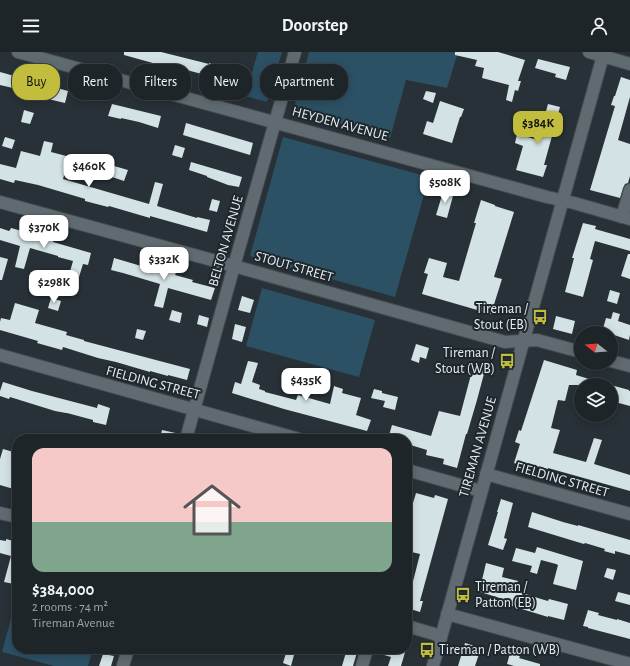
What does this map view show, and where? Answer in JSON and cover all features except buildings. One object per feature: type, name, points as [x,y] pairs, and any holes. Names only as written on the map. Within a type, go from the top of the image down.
[{"type":"street","name":"HEYDEN AVENUE","points":[[18,52],[626,218]]},
{"type":"street","name":"BELTON AVENUE","points":[[188,434],[295,52]]},
{"type":"street","points":[[589,52],[604,54],[630,64]]},
{"type":"street","name":"TIREMAN AVENUE","points":[[433,666],[604,54]]},
{"type":"street","points":[[626,218],[630,190]]},
{"type":"street","name":"STOUT STREET","points":[[0,202],[505,342],[537,340],[574,350]]},
{"type":"street","name":"FIELDING STREET","points":[[0,355],[282,434]]},
{"type":"street","points":[[618,363],[630,366]]},
{"type":"street","points":[[412,471],[481,491]]},
{"type":"street","name":"FIELDING STREET","points":[[486,474],[630,514]]},
{"type":"street","points":[[0,513],[12,516]]},
{"type":"street","points":[[447,614],[630,664]]},
{"type":"street","points":[[412,627],[441,636]]},
{"type":"street","points":[[123,666],[127,654]]},
{"type":"street","points":[[362,666],[366,654]]},
{"type":"shaded area","points":[[258,52],[282,52],[278,64],[260,64],[260,100],[268,100],[267,102],[252,98],[252,72]]},
{"type":"shaded area","points":[[309,52],[458,52],[447,88],[406,80],[390,138],[293,111],[296,100],[348,100],[348,64],[306,64]]},
{"type":"shaded area","points":[[283,137],[429,177],[395,297],[250,256]]},
{"type":"shaded area","points":[[262,288],[375,320],[359,377],[246,346]]},
{"type":"shaded area","points":[[12,615],[12,654],[92,654],[88,666],[54,666],[2,652]]},
{"type":"place","name":"Tireman / Stout (EB)","points":[[540,317]]},
{"type":"place","name":"Tireman / Stout (WB)","points":[[507,361]]},
{"type":"place","name":"Tireman / Patton (EB)","points":[[463,595]]},
{"type":"place","name":"Tireman / Patton (WB)","points":[[427,650]]}]
